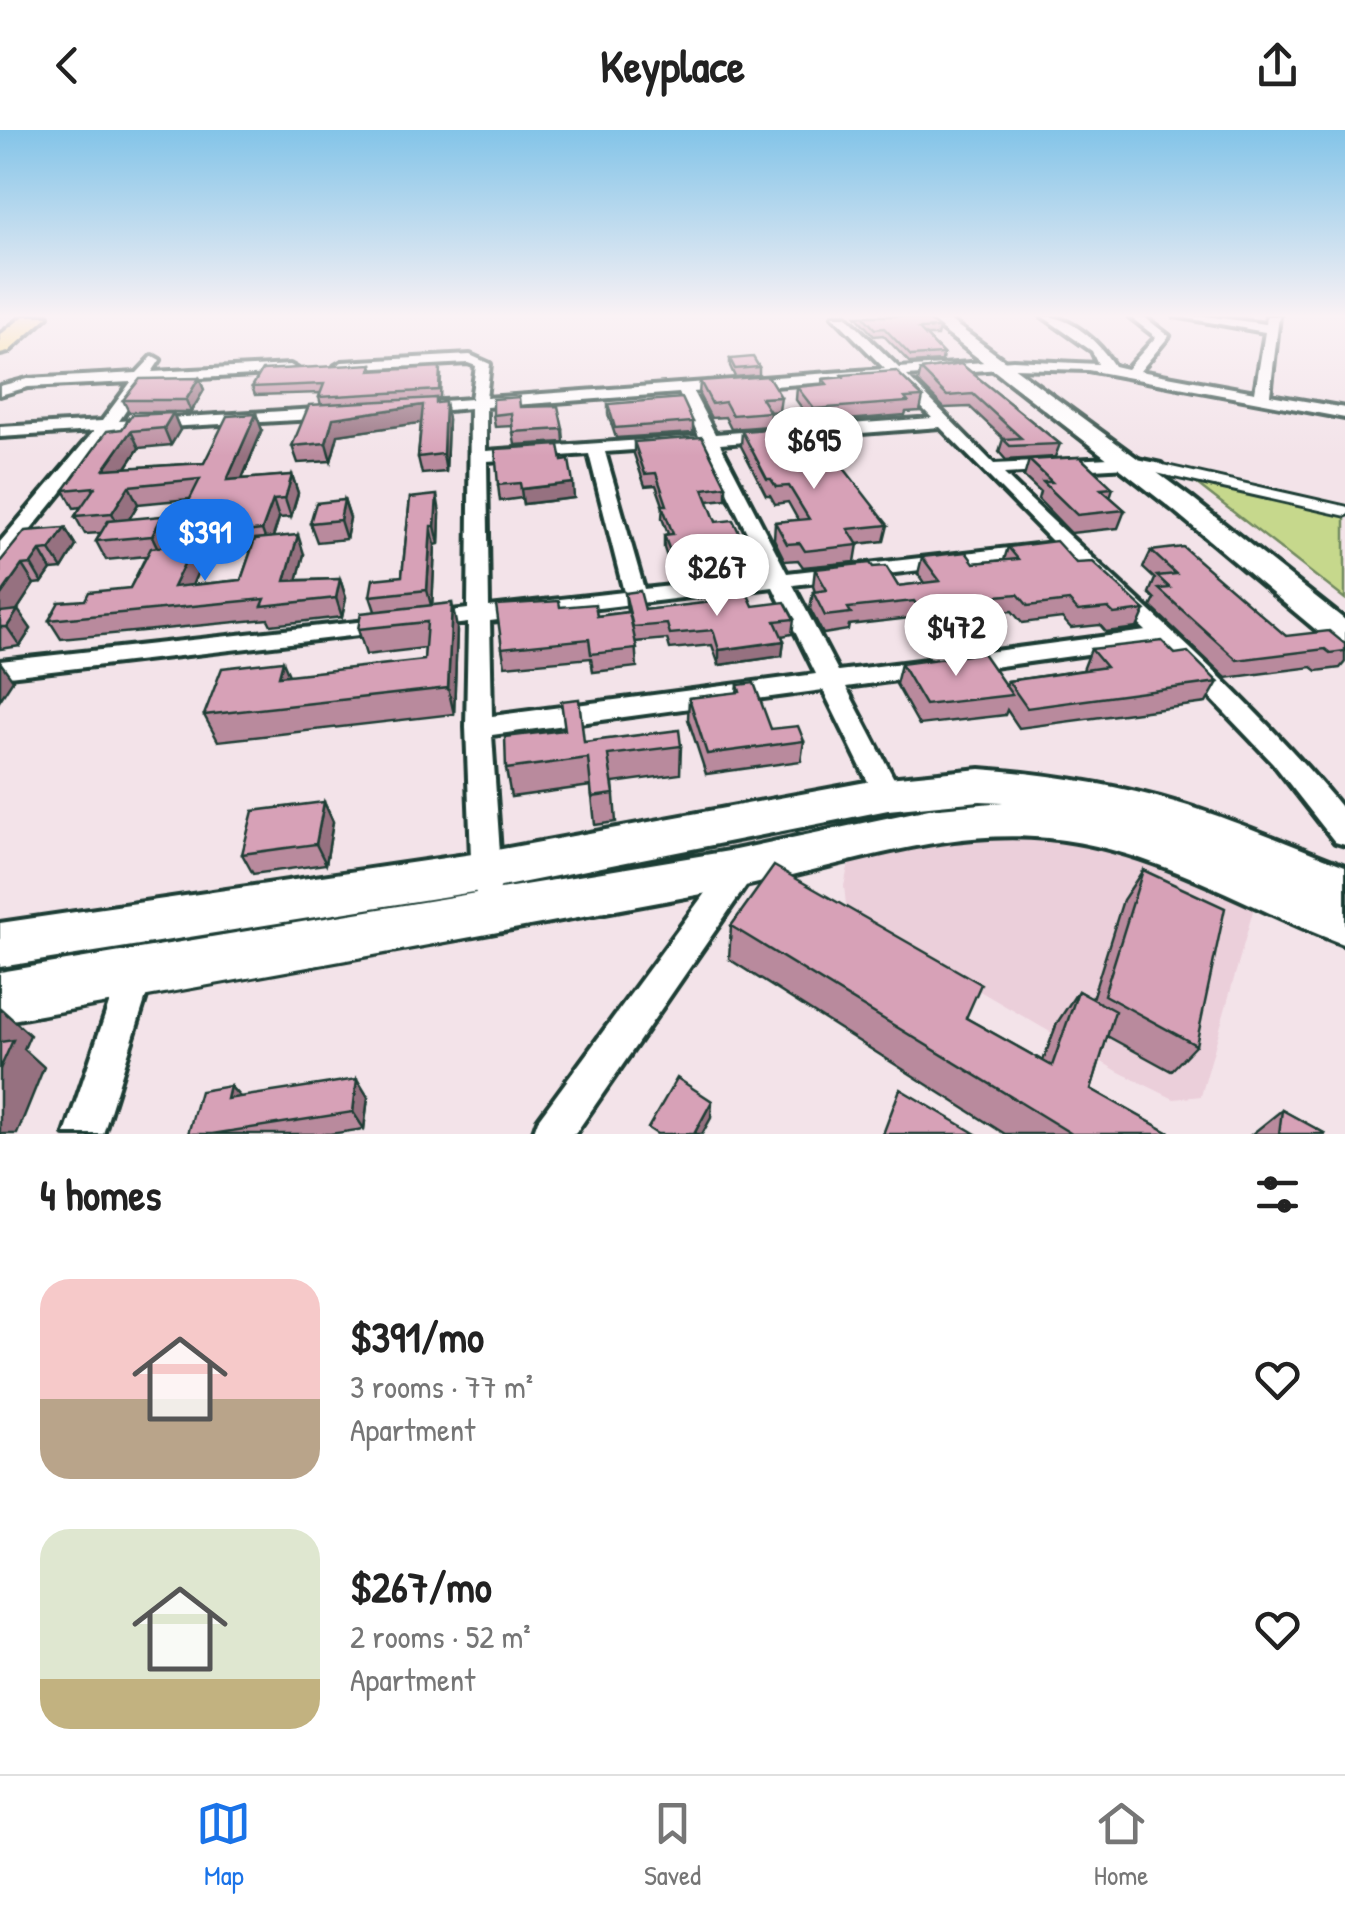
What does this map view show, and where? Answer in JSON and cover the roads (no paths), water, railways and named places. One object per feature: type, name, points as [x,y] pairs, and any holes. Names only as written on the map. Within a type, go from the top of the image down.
[{"type":"main road","points":[[1005,364],[1345,638]]},
{"type":"main road","points":[[1005,364],[1155,468],[1345,617]]},
{"type":"main road","points":[[0,998],[135,976],[488,891],[996,786],[1113,802],[1195,826],[1345,886]]},
{"type":"main road","points":[[0,945],[152,923],[741,868],[893,832],[919,803]]},
{"type":"main road","points":[[919,803],[1106,830],[1223,869],[1345,924]]},
{"type":"street","points":[[0,555],[108,426],[151,363]]},
{"type":"street","points":[[0,391],[27,383],[403,363]]},
{"type":"street","points":[[480,363],[479,727],[488,891]]},
{"type":"street","points":[[887,363],[1069,547],[1167,636],[1303,777],[1345,833]]},
{"type":"street","points":[[1104,363],[1108,369]]},
{"type":"street","points":[[1131,373],[1140,363]]},
{"type":"street","points":[[1262,398],[1267,363]]},
{"type":"street","points":[[400,409],[1005,364],[1108,369],[1345,413]]},
{"type":"street","points":[[684,389],[779,581],[834,681],[919,803]]},
{"type":"street","points":[[0,432],[342,412]]},
{"type":"street","points":[[480,457],[944,422]]},
{"type":"street","points":[[596,448],[636,598]]},
{"type":"street","points":[[992,470],[1128,462],[1155,468]]},
{"type":"street","points":[[0,669],[1069,547]]},
{"type":"street","points":[[479,727],[1167,636]]},
{"type":"street","points":[[552,1134],[741,868]]},
{"type":"street","points":[[84,1134],[152,923]]},
{"type":"lane","points":[[1155,468],[1345,511]]}]
